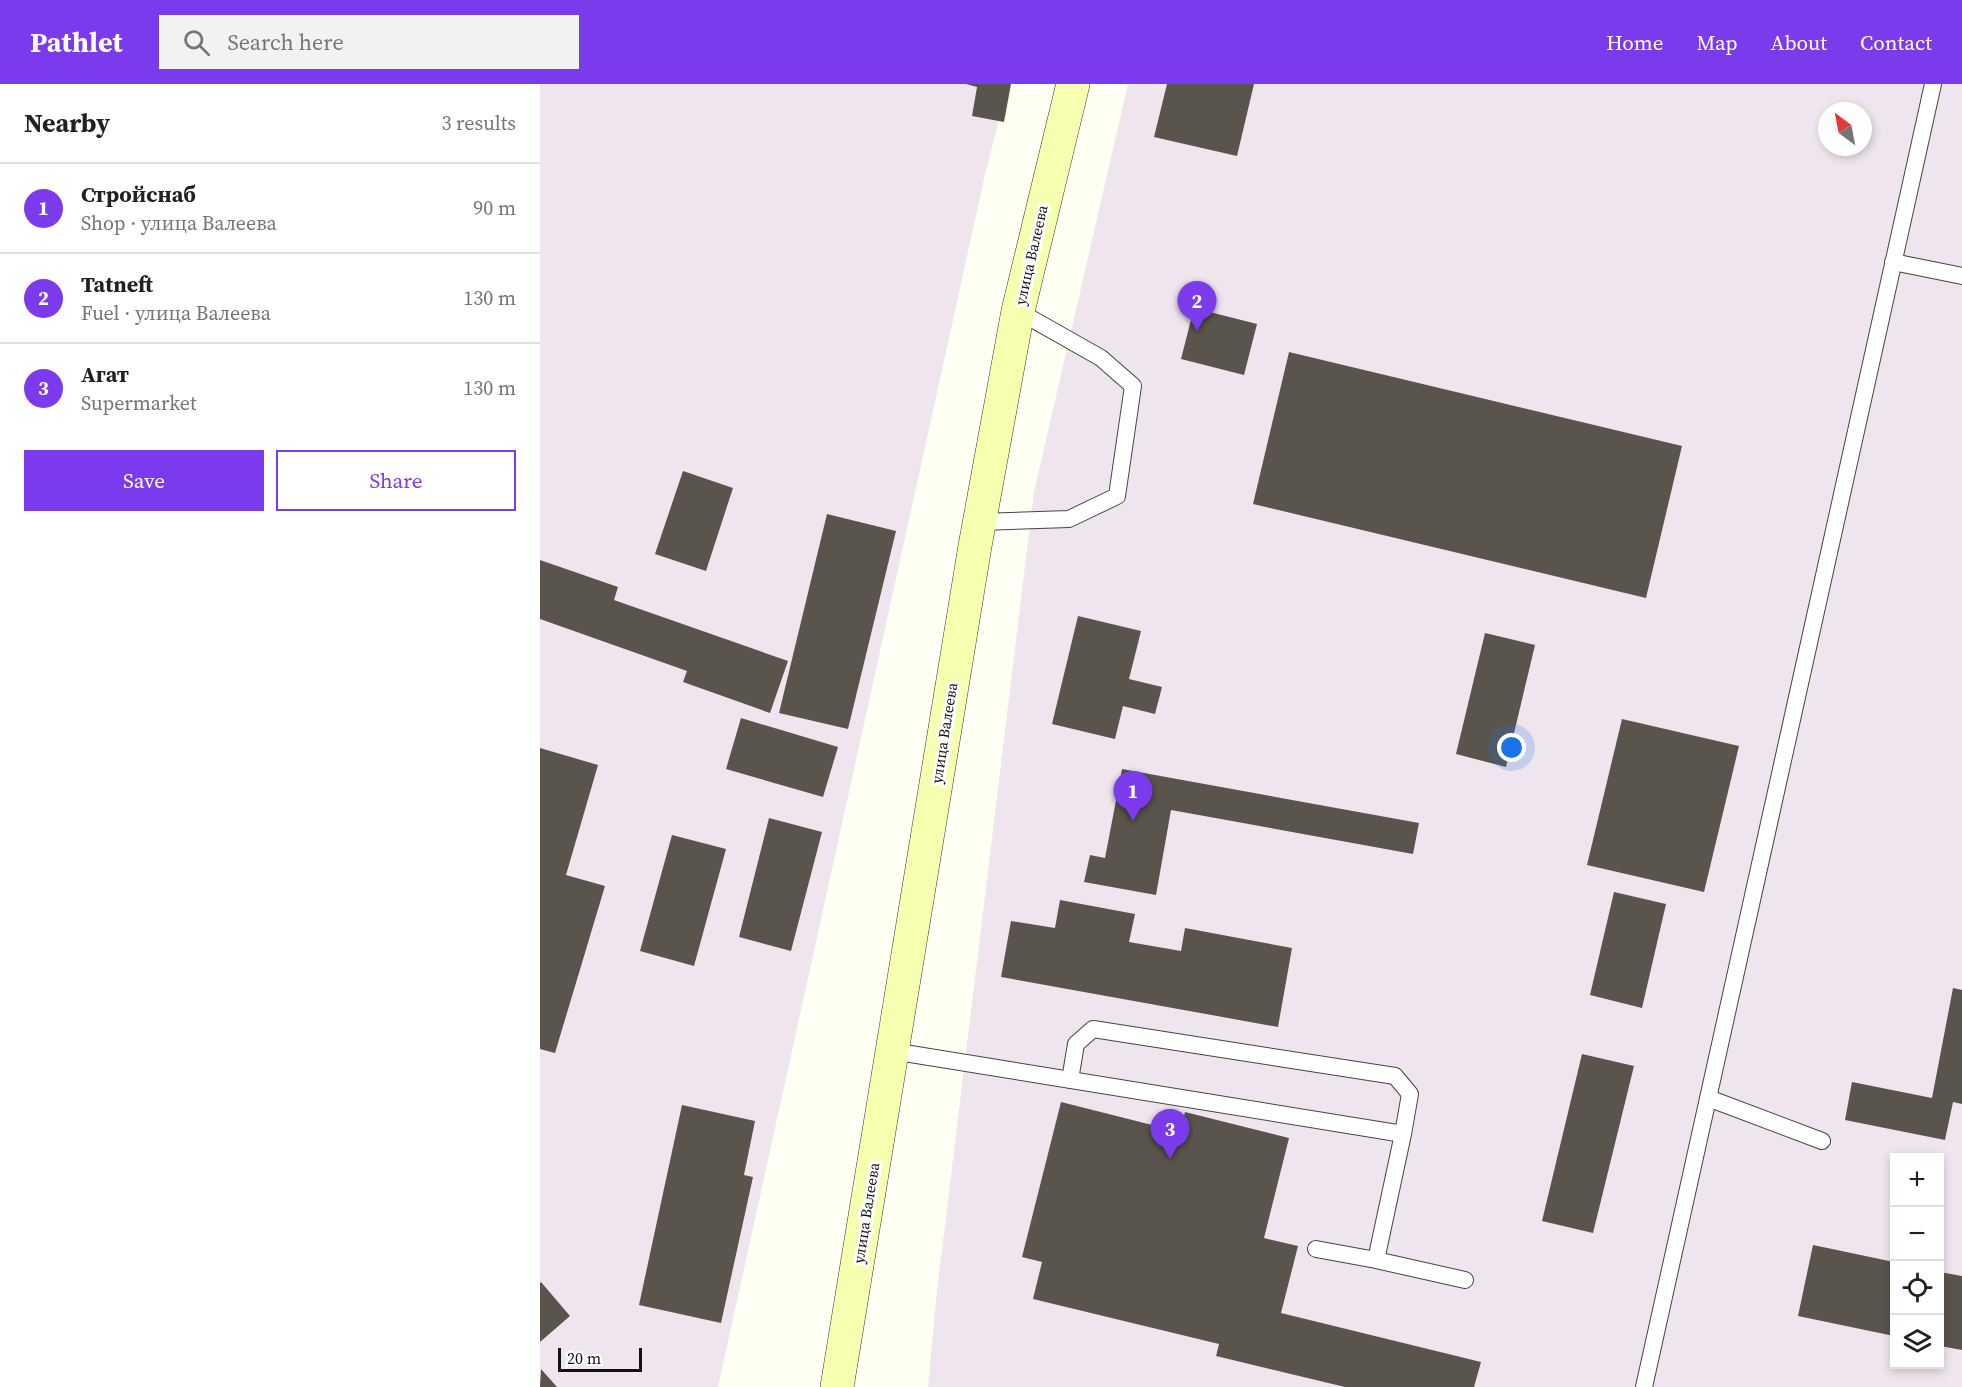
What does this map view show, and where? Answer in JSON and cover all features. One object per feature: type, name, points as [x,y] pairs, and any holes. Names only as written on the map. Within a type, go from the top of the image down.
[{"type":"main road","name":"улица Валеева","points":[[837,1387],[980,522],[1018,311],[1073,84]]},
{"type":"lane","points":[[1644,1387],[1933,84]]},
{"type":"lane","points":[[1893,262],[1962,276]]},
{"type":"lane","points":[[980,522],[1069,519],[1118,496],[1133,386],[1101,358],[1018,311]]},
{"type":"lane","points":[[1070,1080],[1076,1044],[1093,1029],[1395,1076],[1410,1094],[1376,1260]]},
{"type":"lane","points":[[892,1051],[1403,1134]]},
{"type":"lane","points":[[1708,1098],[1822,1141]]},
{"type":"lane","points":[[1316,1248],[1465,1280]]},
{"type":"shaded area","points":[[540,84],[1008,84],[984,179],[718,1387],[540,1387]]},
{"type":"shaded area","points":[[1128,84],[1962,84],[1962,1387],[928,1387],[937,1291],[1034,492]]},
{"type":"building","points":[[966,84],[1011,84],[1004,122],[972,116],[977,87]]},
{"type":"building","points":[[1167,84],[1254,84],[1237,156],[1154,137]]},
{"type":"building","points":[[1194,308],[1257,324],[1244,375],[1181,359]]},
{"type":"building","points":[[1289,352],[1682,446],[1646,598],[1253,504]]},
{"type":"building","points":[[683,471],[733,488],[706,571],[655,554]]},
{"type":"building","points":[[827,514],[896,531],[848,729],[779,713]]},
{"type":"building","points":[[540,560],[618,587],[614,600],[788,661],[770,713],[683,682],[687,671],[540,619]]},
{"type":"building","points":[[1078,616],[1141,631],[1129,679],[1162,687],[1155,714],[1123,706],[1115,739],[1052,724]]},
{"type":"building","points":[[1485,633],[1535,645],[1506,767],[1456,754]]},
{"type":"building","points":[[741,718],[838,747],[823,797],[726,769]]},
{"type":"building","points":[[1622,719],[1739,746],[1704,892],[1587,865]]},
{"type":"building","points":[[540,748],[598,765],[566,875],[605,886],[555,1053],[540,1049]]},
{"type":"building","points":[[1122,769],[1419,823],[1413,854],[1171,810],[1156,895],[1084,882],[1090,855],[1105,858]]},
{"type":"building","points":[[769,818],[822,832],[791,951],[739,937]]},
{"type":"building","points":[[672,835],[726,849],[694,966],[640,951]]},
{"type":"building","points":[[1614,892],[1666,904],[1642,1008],[1590,995]]},
{"type":"building","points":[[1060,900],[1135,914],[1129,942],[1181,951],[1185,928],[1292,948],[1278,1027],[1001,977],[1011,921],[1055,928]]},
{"type":"building","points":[[1953,988],[1962,990],[1962,1104],[1953,1102],[1945,1140],[1845,1120],[1852,1082],[1932,1098]]},
{"type":"building","points":[[1582,1054],[1634,1066],[1593,1233],[1542,1221]]},
{"type":"building","points":[[1061,1102],[1180,1132],[1185,1112],[1289,1138],[1264,1238],[1298,1246],[1281,1313],[1481,1362],[1474,1387],[1345,1387],[1216,1356],[1219,1344],[1033,1299],[1042,1262],[1022,1257]]},
{"type":"building","points":[[682,1105],[755,1121],[744,1175],[753,1177],[721,1323],[639,1305]]},
{"type":"building","points":[[1813,1245],[1890,1261],[1890,1335],[1798,1316]]},
{"type":"building","points":[[1944,1273],[1962,1276],[1962,1350],[1944,1347]]},
{"type":"building","points":[[540,1283],[570,1316],[540,1342]]},
{"type":"building","points":[[541,1369],[557,1387],[540,1387]]},
{"type":"place","name":"Tatneft","points":[[1197,331]]},
{"type":"place","name":"Стройснаб","points":[[1133,821]]},
{"type":"place","name":"Агат","points":[[1170,1159]]}]
